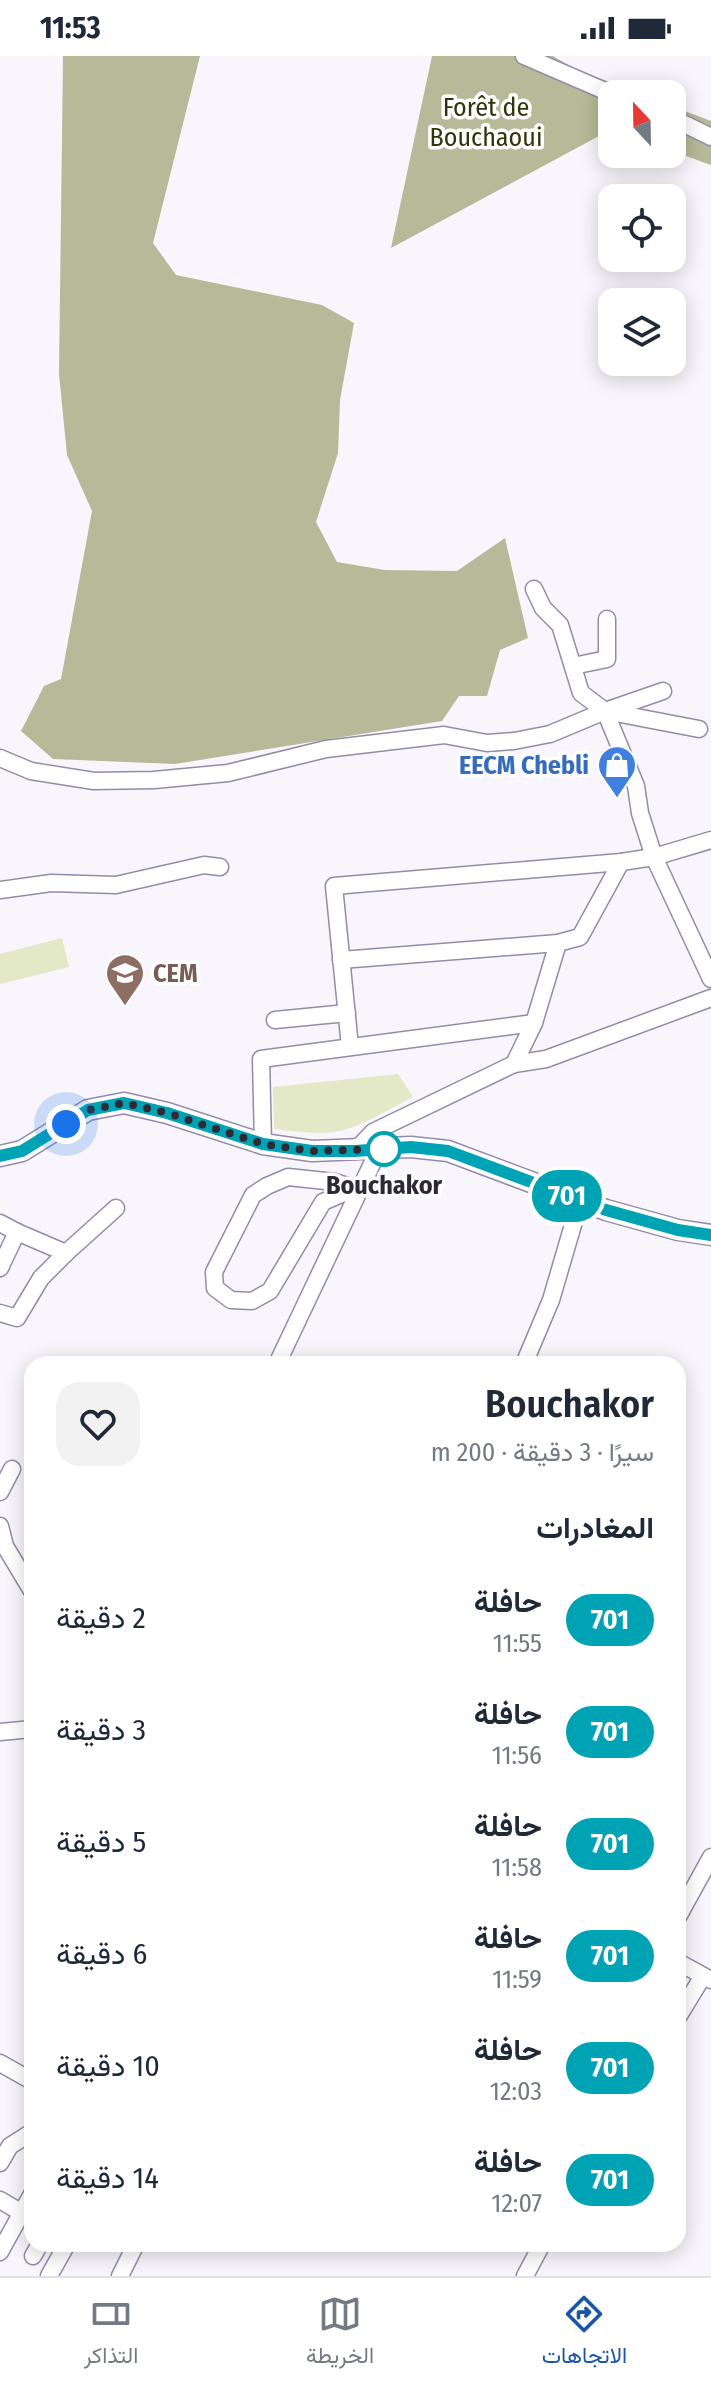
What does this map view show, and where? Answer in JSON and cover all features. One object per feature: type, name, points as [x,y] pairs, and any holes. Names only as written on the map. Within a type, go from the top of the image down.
[{"type":"main road","points":[[0,1156],[22,1151],[88,1110],[124,1103],[167,1113],[263,1144],[312,1151],[411,1147],[448,1151],[580,1201],[678,1230],[711,1235]]},
{"type":"street","points":[[524,56],[598,88]]},
{"type":"street","points":[[686,125],[711,137]]},
{"type":"street","points":[[534,589],[543,608],[560,625],[581,693],[605,711],[699,729]]},
{"type":"street","points":[[573,666],[607,659],[607,619]]},
{"type":"street","points":[[0,758],[31,771],[94,781],[154,780],[228,773],[326,749],[444,735],[487,743],[514,741],[550,734],[663,691]]},
{"type":"street","points":[[605,711],[636,786],[640,813],[654,857],[669,893],[703,940],[711,979]]},
{"type":"street","points":[[350,1047],[334,886],[621,862],[654,857],[711,840]]},
{"type":"street","points":[[341,960],[558,943],[580,937],[621,862]]},
{"type":"street","points":[[0,890],[51,883],[116,885],[204,865],[220,867]]},
{"type":"street","points":[[514,1064],[534,1023],[558,943]]},
{"type":"street","points":[[355,1151],[373,1132],[514,1064],[546,1059],[711,998]]},
{"type":"street","points":[[275,1020],[347,1013]]},
{"type":"street","points":[[263,1144],[261,1059],[534,1023]]},
{"type":"street","points":[[281,1356],[379,1149]]},
{"type":"street","points":[[288,1177],[335,1182],[360,1190],[346,1192],[323,1202],[270,1291],[252,1301],[231,1300],[215,1288],[214,1272],[253,1195],[288,1177]]},
{"type":"street","points":[[527,1356],[551,1300],[580,1201]]},
{"type":"street","points":[[0,1313],[17,1318],[41,1278],[116,1208]]},
{"type":"street","points":[[0,1223],[66,1253]]},
{"type":"street","points":[[0,1268],[17,1232]]},
{"type":"street","points":[[0,1492],[12,1469]]},
{"type":"street","points":[[0,1526],[2,1546],[24,1579]]},
{"type":"street","points":[[0,1732],[24,1730]]},
{"type":"street","points":[[686,1902],[711,1857]]},
{"type":"street","points":[[686,1966],[707,1978],[686,2006]]},
{"type":"street","points":[[0,2063],[24,2076]]},
{"type":"street","points":[[1,2158],[14,2141],[24,2136]]},
{"type":"street","points":[[0,2200],[22,2213]]},
{"type":"street","points":[[0,2252],[24,2209]]},
{"type":"street","points":[[49,2276],[62,2252]]},
{"type":"street","points":[[120,2276],[132,2252]]},
{"type":"street","points":[[525,2276],[538,2252]]},
{"type":"green space","points":[[63,56],[200,56],[153,243],[176,275],[322,305],[354,323],[340,400],[338,453],[316,522],[337,562],[385,570],[457,571],[505,538],[528,638],[500,650],[487,696],[459,696],[442,721],[175,764],[53,759],[21,731],[44,686],[61,679],[92,511],[67,455],[59,374]]},
{"type":"green space","name":"Forêt de Bouchaoui","points":[[432,56],[553,56],[575,69],[604,80],[598,80],[598,137],[391,248]]},
{"type":"green space","points":[[686,111],[711,121],[711,165],[686,156]]},
{"type":"green space","points":[[62,938],[69,967],[0,984],[0,954]]},
{"type":"green space","points":[[398,1074],[413,1097],[362,1123],[327,1133],[274,1129],[273,1087]]},
{"type":"bus line","name":"701","points":[[0,1156],[22,1151],[88,1110],[124,1103],[167,1113],[263,1144],[312,1151],[411,1147],[448,1151],[606,1210],[678,1230],[711,1235]]},
{"type":"place","name":"EECM Chebli","points":[[617,799]]},
{"type":"place","name":"CEM","points":[[125,1007]]},
{"type":"place","name":"Bouchakor","points":[[384,1149]]},
{"type":"route","points":[[66,1124],[88,1110],[124,1103],[167,1113],[263,1144],[312,1151],[384,1149]]}]
